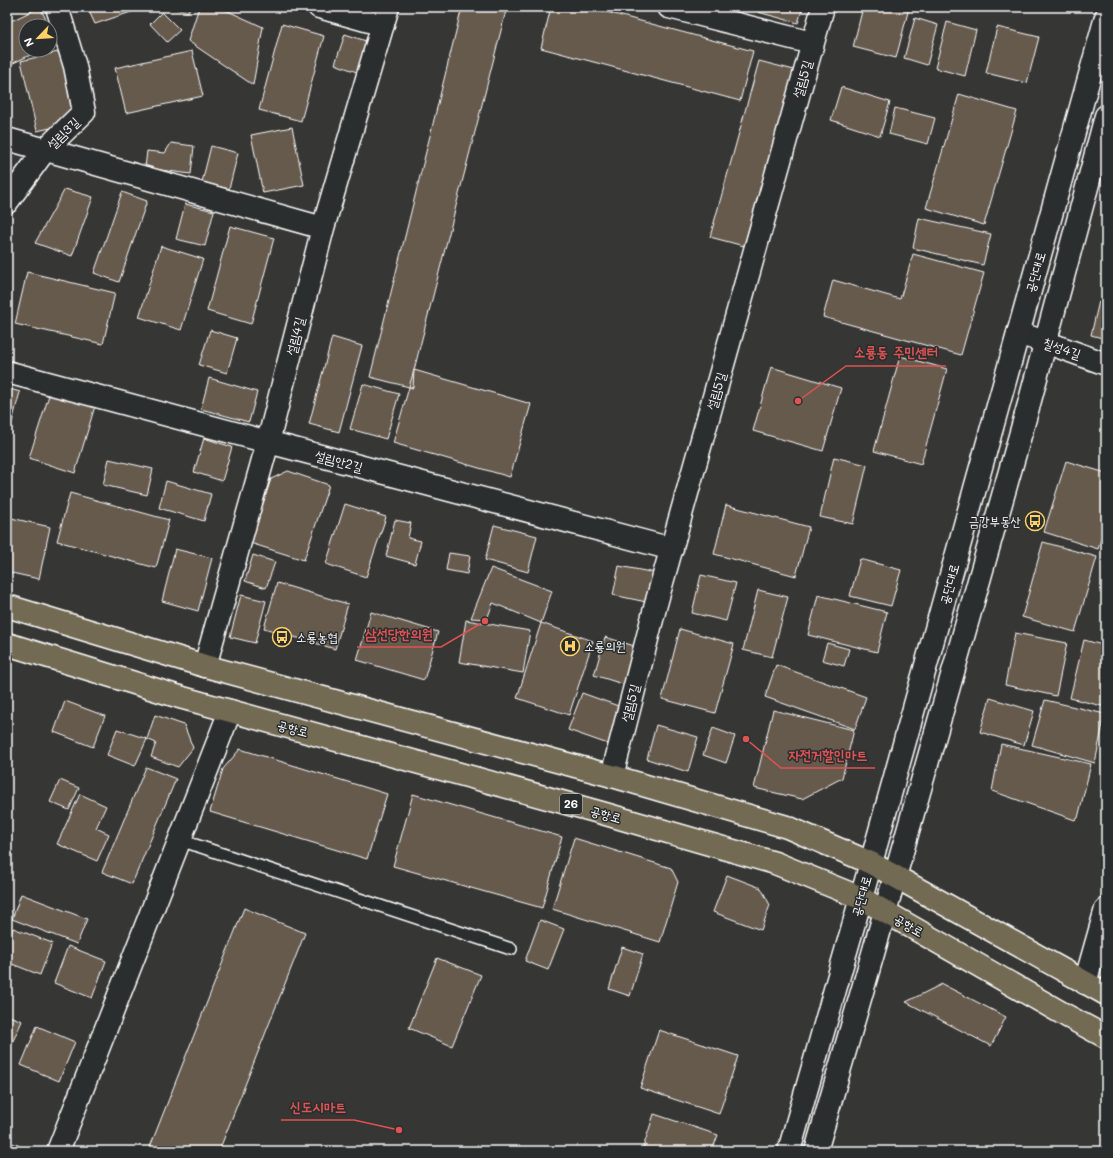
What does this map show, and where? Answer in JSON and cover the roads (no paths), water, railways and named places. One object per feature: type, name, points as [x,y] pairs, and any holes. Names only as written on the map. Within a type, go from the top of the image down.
[{"type":"main road","points":[[7,606],[205,666],[612,776],[787,827],[871,863],[1106,994]]},
{"type":"main road","name":"공항로","points":[[7,644],[176,696],[602,813],[775,863],[861,898],[1106,1037]]},
{"type":"street","name":"설림3길","points":[[7,202],[45,150],[84,112],[75,66],[57,7]]},
{"type":"street","points":[[319,7],[385,16]]},
{"type":"street","points":[[669,7],[812,43]]},
{"type":"street","name":"설림5길","points":[[612,776],[656,604],[823,7]]},
{"type":"street","name":"설림4길","points":[[205,666],[268,442],[323,228],[385,16]]},
{"type":"street","name":"공단대로","points":[[789,1151],[871,863],[1106,17]]},
{"type":"street","name":"공단대로","points":[[816,1151],[885,912],[1045,342],[1106,116]]},
{"type":"street","points":[[7,139],[323,228]]},
{"type":"street","name":"칠성4길","points":[[1018,334],[1106,364]]},
{"type":"street","name":"설림안2길","points":[[7,372],[672,549]]},
{"type":"street","points":[[58,1151],[230,711]]},
{"type":"street","points":[[1085,983],[1106,909]]},
{"type":"lane","points":[[180,840],[511,949]]},
{"type":"place","name":"소룡동 주민센터","points":[[798,401]]},
{"type":"place","name":"금강부동산","points":[[1035,521]]},
{"type":"place","name":"삼선당한의원","points":[[485,621]]},
{"type":"place","name":"소룡농협","points":[[282,637]]},
{"type":"place","name":"소룡의원","points":[[570,646]]},
{"type":"place","name":"자전거할인마트","points":[[746,739]]},
{"type":"place","name":"신도시마트","points":[[399,1130]]}]
